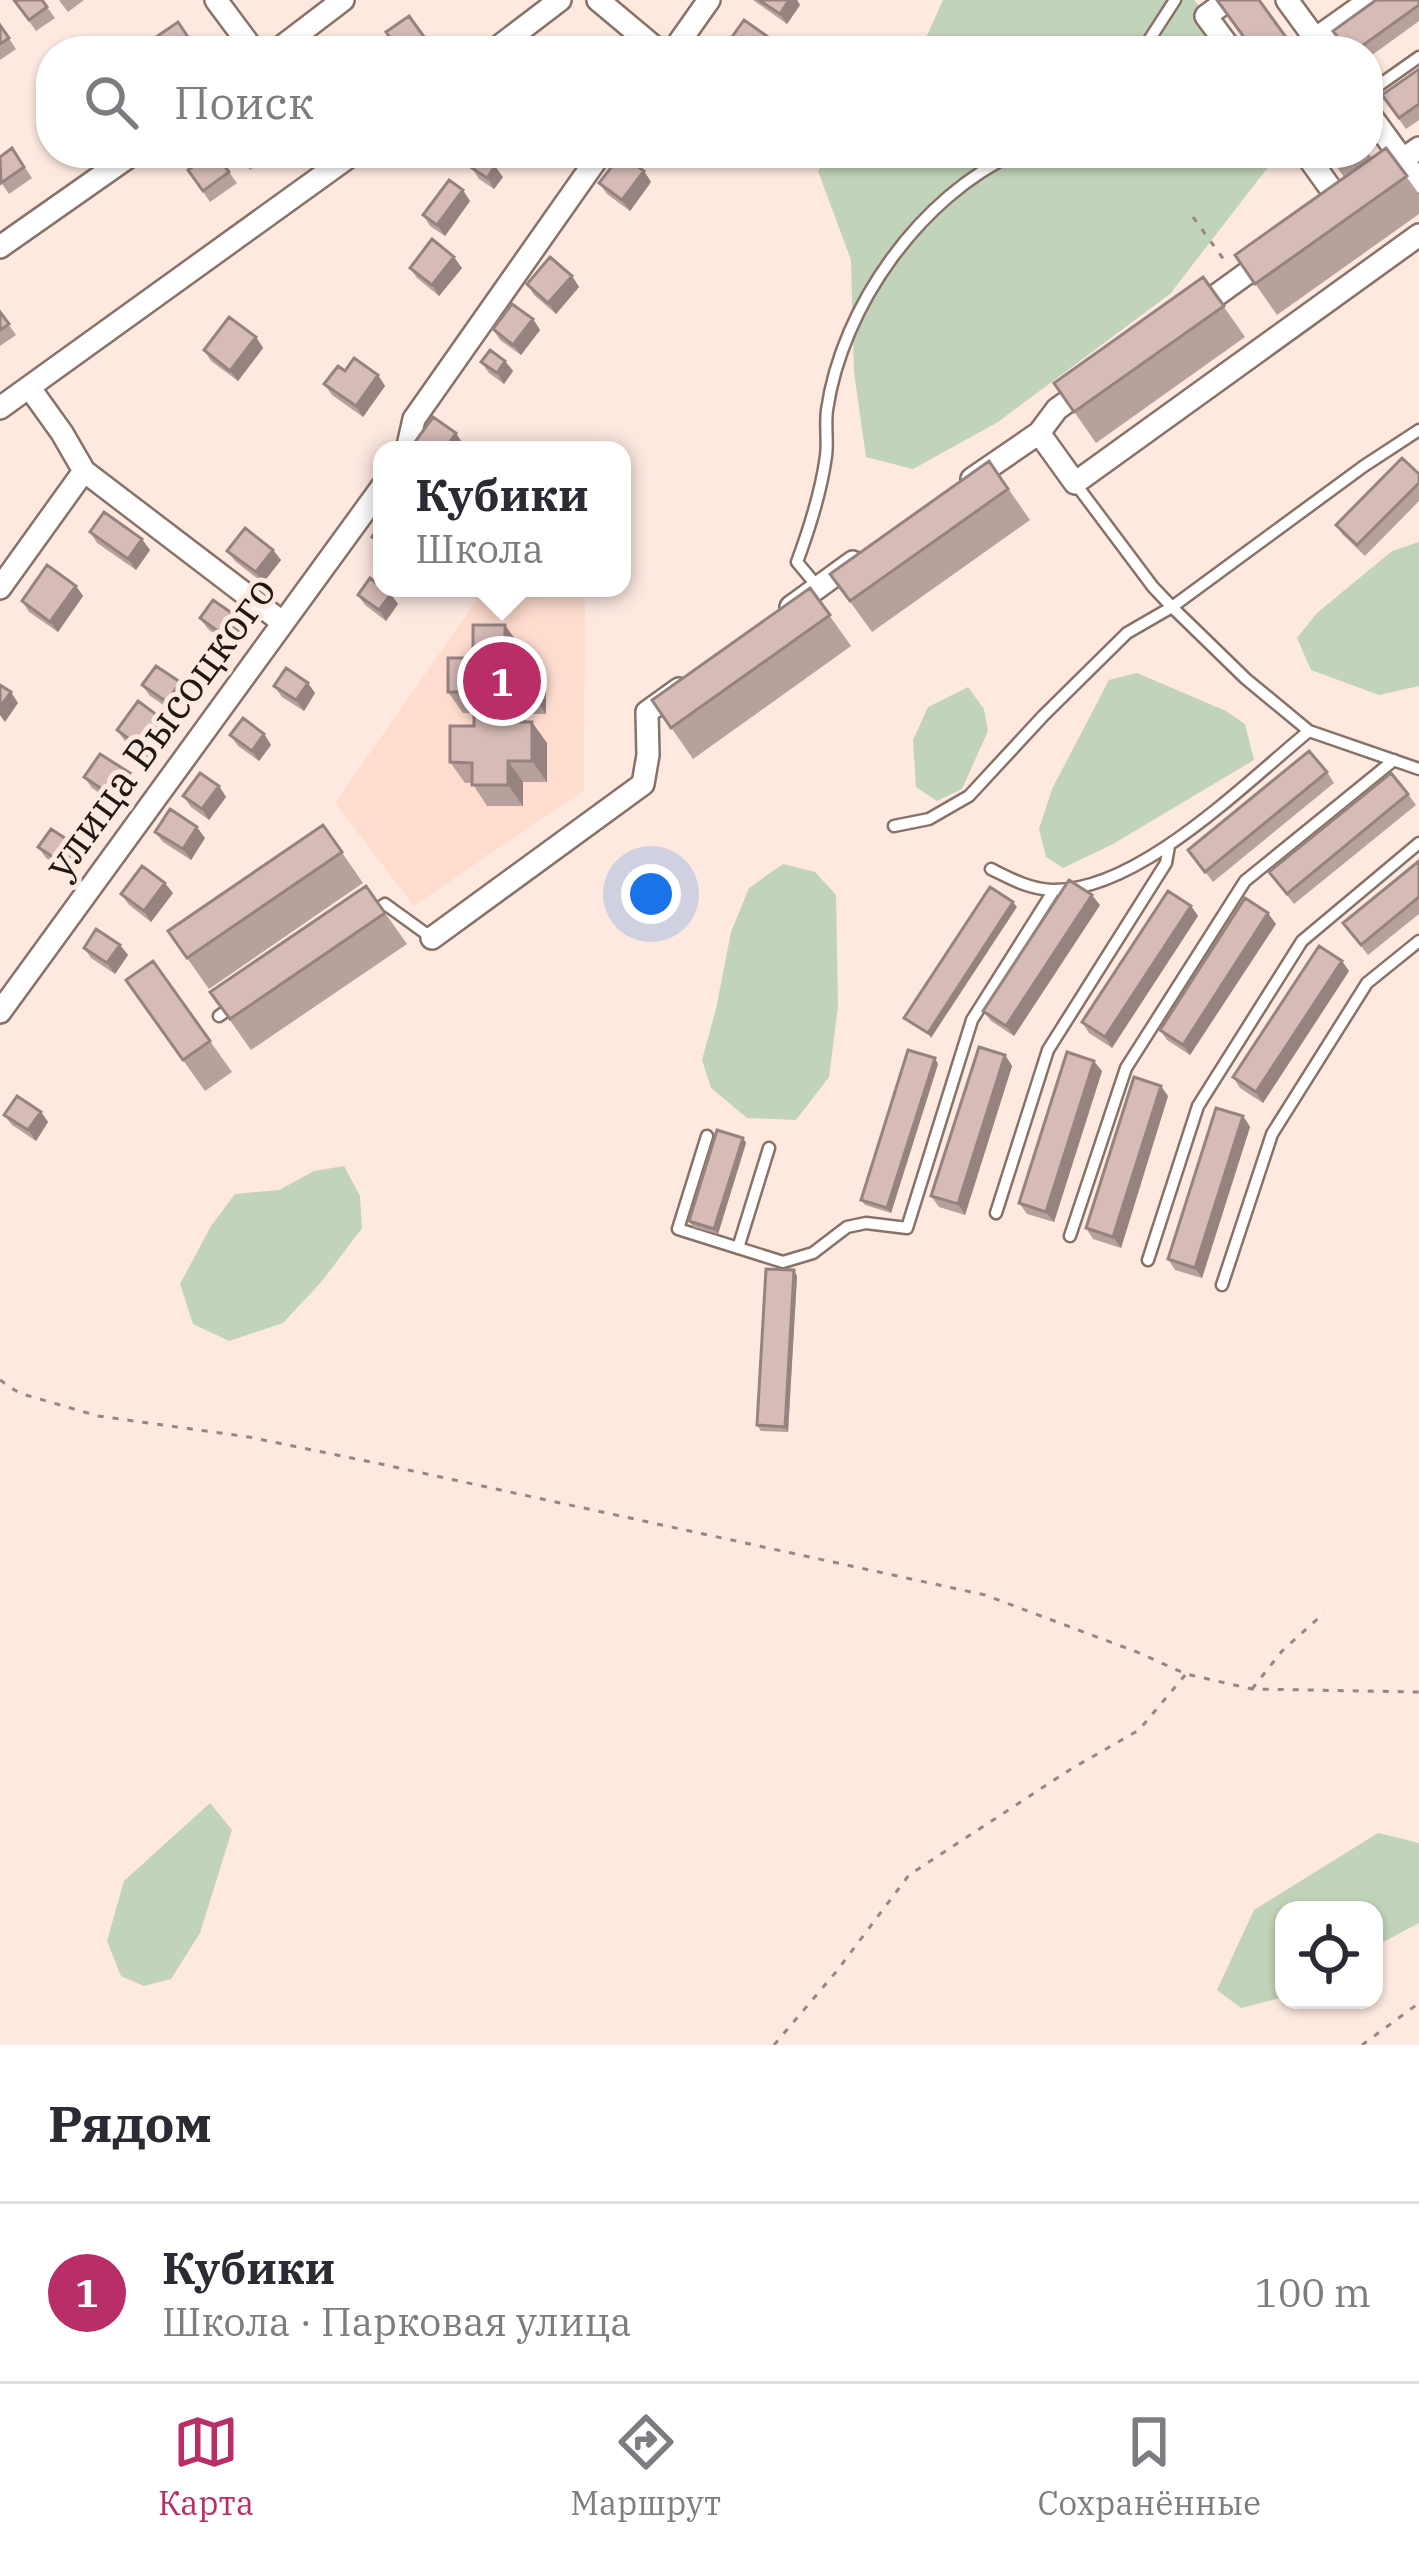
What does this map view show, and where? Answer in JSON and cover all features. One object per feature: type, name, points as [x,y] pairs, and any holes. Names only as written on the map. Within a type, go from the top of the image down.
[{"type":"street","points":[[215,0],[243,36]]},
{"type":"street","points":[[296,36],[343,0]]},
{"type":"street","points":[[513,36],[560,0]]},
{"type":"street","points":[[598,0],[641,36]]},
{"type":"street","points":[[684,36],[709,0]]},
{"type":"street","points":[[1221,36],[1206,16],[1228,0]]},
{"type":"street","points":[[1330,36],[1370,0]]},
{"type":"street","points":[[1289,1],[1314,36]]},
{"type":"street","points":[[1383,126],[1411,153],[1419,182]]},
{"type":"street","points":[[1312,168],[1332,210],[1411,153]]},
{"type":"street","points":[[0,247],[113,168]]},
{"type":"street","points":[[0,408],[333,168]]},
{"type":"street","points":[[409,441],[414,419],[590,168]]},
{"type":"street","points":[[1039,433],[1075,483],[1419,235]]},
{"type":"street","points":[[1184,319],[1290,242]]},
{"type":"street","points":[[946,497],[1039,433],[1057,409],[1111,370]]},
{"type":"street","points":[[29,387],[84,470],[282,622]]},
{"type":"street","points":[[0,589],[84,470]]},
{"type":"street","name":"улица Высоцкого","points":[[0,1012],[373,499]]},
{"type":"street","points":[[780,614],[873,548]]},
{"type":"street","points":[[432,938],[643,784],[647,712],[704,670]]},
{"type":"lane","points":[[1152,36],[1175,0]]},
{"type":"lane","points":[[1383,82],[1419,57]]},
{"type":"lane","points":[[818,586],[797,562],[814,513],[826,454],[827,409],[848,331],[885,268],[939,202],[987,168]]},
{"type":"lane","points":[[894,826],[928,819],[969,796],[1127,633],[1172,607],[1419,430]]},
{"type":"lane","points":[[1075,483],[1153,586],[1246,679],[1309,731],[1419,769]]},
{"type":"lane","points":[[991,869],[1024,886],[1054,890],[1126,872],[1169,846],[1309,731]]},
{"type":"lane","points":[[1070,1236],[1126,1067],[1245,881],[1394,760]]},
{"type":"lane","points":[[1148,1260],[1198,1106],[1303,940],[1419,843]]},
{"type":"lane","points":[[996,1213],[1048,1050],[1166,863],[1169,846]]},
{"type":"lane","points":[[707,1136],[677,1229],[783,1262],[813,1253],[847,1227],[866,1223],[907,1228],[972,1020],[1054,890]]},
{"type":"lane","points":[[367,916],[385,904],[432,938]]},
{"type":"lane","points":[[1222,1285],[1272,1135],[1367,983],[1419,941]]},
{"type":"lane","points":[[218,1016],[256,991]]},
{"type":"lane","points":[[738,1248],[769,1148]]},
{"type":"path","points":[[1193,217],[1239,280]]},
{"type":"path","points":[[0,1380],[19,1393],[98,1416],[355,1459],[985,1595],[1186,1674],[1252,1689],[1419,1692]]},
{"type":"path","points":[[1252,1689],[1282,1651],[1324,1613]]},
{"type":"path","points":[[774,2045],[909,1875],[1139,1730],[1186,1674]]},
{"type":"path","points":[[1362,2045],[1419,2003]]},
{"type":"shaded area","points":[[479,597],[585,597],[584,790],[414,906],[335,803]]},
{"type":"green space","points":[[943,0],[1194,0],[1228,36],[927,36]]},
{"type":"green space","points":[[1267,168],[1170,294],[998,422],[913,469],[866,457],[854,372],[851,260],[818,171]]},
{"type":"green space","points":[[1419,542],[1419,686],[1379,695],[1311,670],[1297,638],[1317,613],[1392,551]]},
{"type":"green space","points":[[1137,673],[1226,711],[1245,724],[1254,760],[1113,844],[1063,868],[1046,857],[1039,829],[1052,789],[1109,680]]},
{"type":"green space","points":[[968,687],[984,709],[988,731],[962,789],[937,801],[916,787],[913,740],[928,707]]},
{"type":"green space","points":[[783,864],[815,872],[836,895],[838,1006],[829,1077],[796,1120],[747,1118],[711,1088],[702,1060],[731,932],[749,888]]},
{"type":"green space","points":[[344,1166],[360,1196],[362,1228],[283,1323],[229,1341],[193,1324],[180,1284],[211,1226],[235,1194],[279,1190],[314,1171]]},
{"type":"green space","points":[[210,1803],[232,1830],[200,1933],[171,1979],[144,1986],[121,1976],[107,1941],[124,1881]]},
{"type":"green space","points":[[1378,1833],[1419,1843],[1419,1923],[1383,1942],[1383,1901],[1275,1901],[1275,1999],[1241,2008],[1217,1990],[1254,1910]]},
{"type":"building","points":[[14,0],[42,0],[47,7],[29,20]]},
{"type":"building","points":[[759,0],[789,0],[780,14]]},
{"type":"building","points":[[1217,0],[1259,0],[1285,36],[1243,36]]},
{"type":"building","points":[[1376,0],[1419,0],[1419,5],[1376,36],[1337,36],[1333,31]]},
{"type":"building","points":[[409,16],[423,36],[389,36],[386,32]]},
{"type":"building","points":[[744,20],[767,36],[733,36]]},
{"type":"building","points":[[178,22],[187,36],[158,36]]},
{"type":"building","points":[[1419,69],[1419,104],[1399,118],[1383,94]]},
{"type":"building","points":[[12,148],[24,167],[1,183],[0,157]]},
{"type":"building","points":[[1386,148],[1407,176],[1255,284],[1235,255],[1358,168],[1383,168]]},
{"type":"building","points":[[226,168],[229,172],[203,191],[188,170]]},
{"type":"building","points":[[472,168],[494,168],[487,178]]},
{"type":"building","points":[[611,168],[644,171],[622,200],[599,183]]},
{"type":"building","points":[[449,180],[463,190],[437,225],[423,215]]},
{"type":"building","points":[[432,239],[454,257],[432,285],[410,268]]},
{"type":"building","points":[[550,257],[572,276],[548,303],[527,284]]},
{"type":"building","points":[[1203,277],[1224,306],[1074,412],[1054,383]]},
{"type":"building","points":[[512,304],[533,319],[513,345],[493,329]]},
{"type":"building","points":[[229,317],[256,337],[230,371],[204,350]]},
{"type":"building","points":[[490,350],[505,361],[497,373],[481,362]]},
{"type":"building","points":[[354,358],[378,375],[356,406],[324,384],[338,366],[345,371]]},
{"type":"building","points":[[433,417],[456,433],[450,441],[416,441]]},
{"type":"building","points":[[1402,458],[1419,474],[1419,483],[1357,545],[1336,525]]},
{"type":"building","points":[[989,461],[1008,489],[850,601],[830,574]]},
{"type":"building","points":[[104,512],[142,539],[128,559],[90,532]]},
{"type":"building","points":[[245,528],[273,550],[256,572],[227,551]]},
{"type":"building","points":[[47,565],[76,586],[50,622],[22,601]]},
{"type":"building","points":[[370,578],[373,597],[389,597],[379,610],[358,595]]},
{"type":"building","points":[[810,588],[830,615],[671,728],[652,700]]},
{"type":"building","points":[[213,600],[236,616],[223,635],[200,618]]},
{"type":"building","points":[[473,625],[505,625],[505,654],[531,654],[531,693],[510,693],[510,722],[532,722],[532,761],[508,761],[508,785],[472,785],[472,763],[450,762],[450,726],[474,726],[474,692],[448,692],[448,658],[473,658]]},
{"type":"building","points":[[156,666],[180,682],[167,702],[142,685]]},
{"type":"building","points":[[286,668],[308,683],[296,700],[274,686]]},
{"type":"building","points":[[0,685],[11,692],[0,707]]},
{"type":"building","points":[[138,701],[161,718],[140,747],[117,730]]},
{"type":"building","points":[[243,718],[264,734],[252,751],[230,735]]},
{"type":"building","points":[[1309,751],[1327,772],[1205,872],[1188,850]]},
{"type":"building","points":[[100,754],[130,773],[114,797],[84,777]]},
{"type":"building","points":[[200,773],[219,786],[202,809],[183,796]]},
{"type":"building","points":[[1391,773],[1408,794],[1287,894],[1269,872]]},
{"type":"building","points":[[170,809],[197,827],[183,849],[155,832]]},
{"type":"building","points":[[323,825],[342,852],[187,958],[168,931]]},
{"type":"building","points":[[51,829],[74,844],[62,863],[38,847]]},
{"type":"building","points":[[1419,861],[1419,897],[1361,945],[1343,923]]},
{"type":"building","points":[[142,866],[165,883],[144,911],[121,894]]},
{"type":"building","points":[[1069,880],[1092,895],[1006,1026],[983,1011]]},
{"type":"building","points":[[366,886],[385,913],[230,1019],[210,992]]},
{"type":"building","points":[[990,887],[1013,902],[928,1033],[904,1018]]},
{"type":"building","points":[[1168,891],[1191,906],[1105,1037],[1082,1022]]},
{"type":"building","points":[[1245,898],[1268,913],[1183,1045],[1160,1030]]},
{"type":"building","points":[[96,929],[120,945],[107,963],[84,948]]},
{"type":"building","points":[[1319,946],[1342,961],[1256,1092],[1233,1077]]},
{"type":"building","points":[[153,961],[210,1041],[183,1060],[126,980]]},
{"type":"building","points":[[979,1047],[1005,1055],[958,1204],[931,1196]]},
{"type":"building","points":[[908,1050],[935,1058],[887,1208],[861,1200]]},
{"type":"building","points":[[1067,1052],[1094,1061],[1046,1212],[1019,1203]]},
{"type":"building","points":[[1134,1077],[1161,1086],[1113,1237],[1086,1228]]},
{"type":"building","points":[[17,1096],[41,1112],[28,1130],[4,1115]]},
{"type":"building","points":[[1216,1108],[1243,1116],[1195,1268],[1168,1259]]},
{"type":"building","points":[[717,1130],[743,1138],[714,1229],[689,1221]]},
{"type":"building","points":[[766,1269],[794,1270],[785,1427],[757,1425]]},
{"type":"place","name":"Кубики","points":[[502,681]]}]
